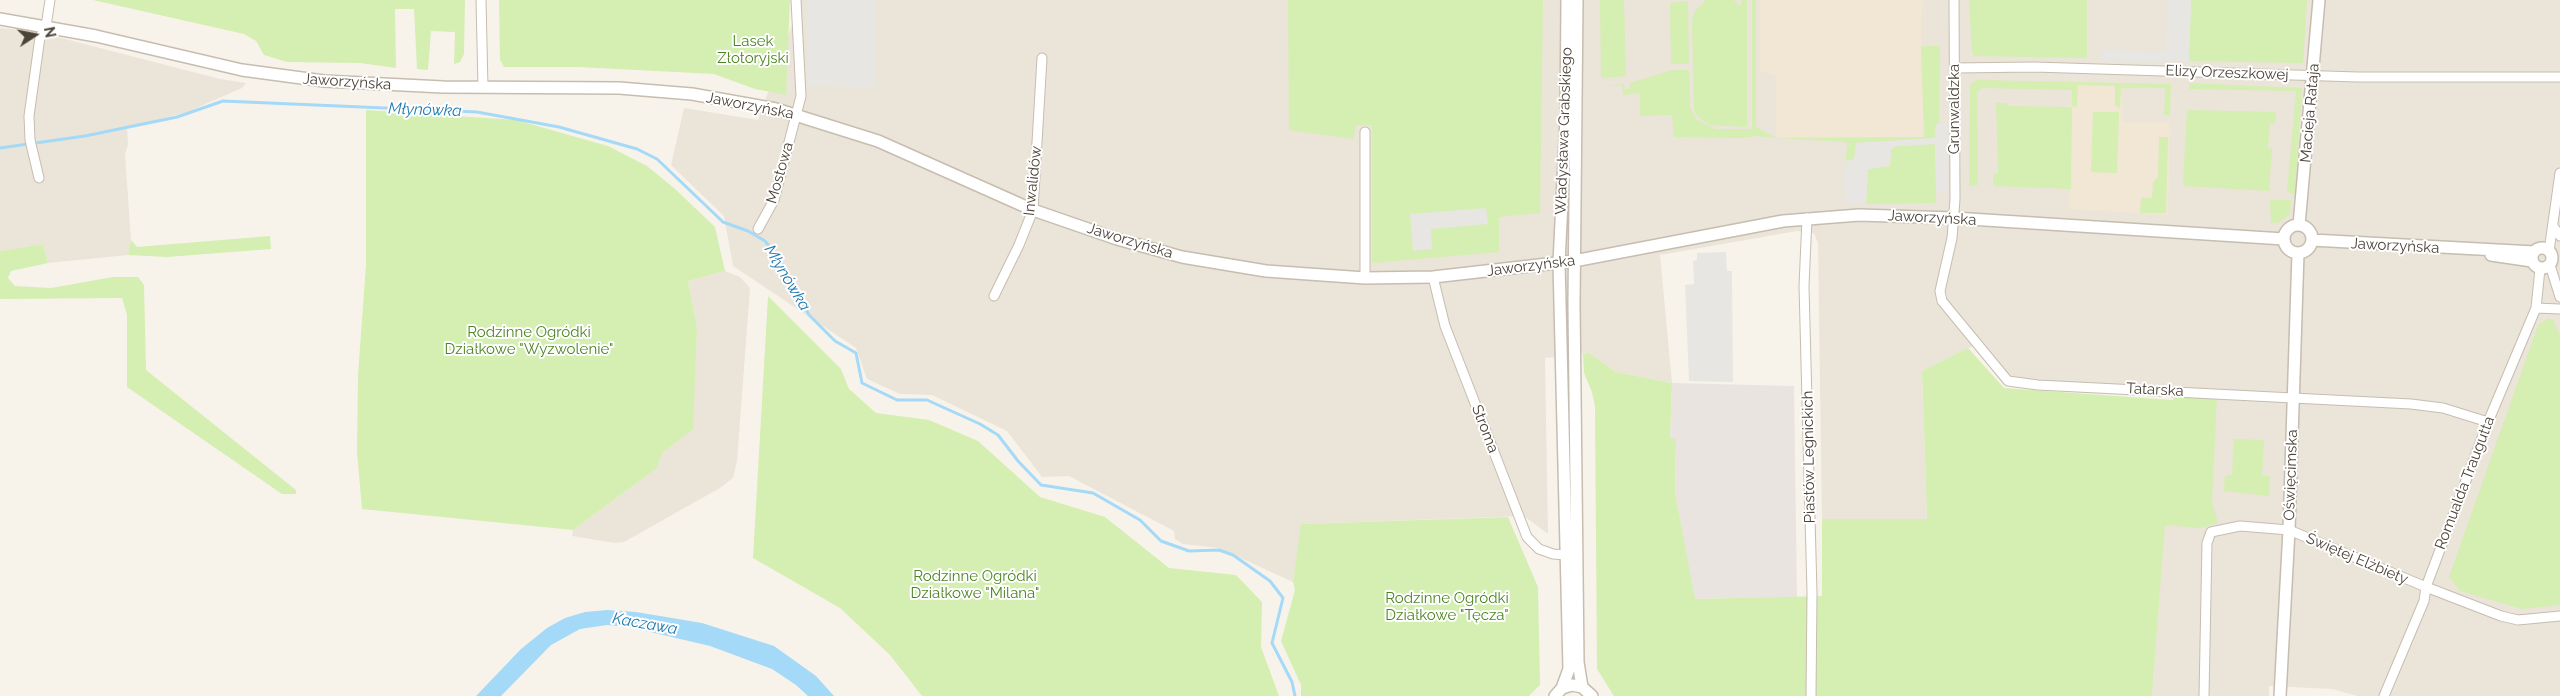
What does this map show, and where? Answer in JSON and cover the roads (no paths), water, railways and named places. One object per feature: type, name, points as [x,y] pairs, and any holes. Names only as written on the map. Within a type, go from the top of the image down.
[{"type":"street","points":[[39,178],[30,140],[31,97],[40,37],[46,26],[50,0]]},
{"type":"street","points":[[481,0],[483,87]]},
{"type":"street","name":"Mostowa","points":[[758,229],[774,200],[801,96],[796,0]]},
{"type":"street","name":"Władysława Grabskiego","points":[[1558,692],[1568,669],[1567,555],[1561,411],[1559,263],[1566,120],[1567,0]]},
{"type":"street","name":"Władysława Grabskiego","points":[[1577,0],[1574,261],[1578,662],[1582,687]]},
{"type":"street","name":"Grunwaldzka","points":[[1954,0],[1954,218]]},
{"type":"street","name":"Macieja Rataja","points":[[2299,225],[2318,0]]},
{"type":"street","name":"Jaworzyńska","points":[[0,19],[46,26],[242,70],[280,76],[372,85],[573,86],[664,92],[723,99],[796,114],[878,142],[1033,210],[1117,239],[1182,257],[1266,271],[1365,278],[1433,277],[1574,261],[1762,224],[1807,218],[1893,215],[2284,238]]},
{"type":"street","name":"Inwalidów","points":[[994,296],[1033,210],[1042,58]]},
{"type":"street","name":"Elizy Orzeszkowej","points":[[1955,68],[2034,66],[2313,75],[2560,78]]},
{"type":"street","points":[[1365,132],[1365,278]]},
{"type":"street","name":"Romualda Traugutta","points":[[2384,696],[2424,601],[2426,587],[2488,422],[2536,308],[2553,226],[2560,173]]},
{"type":"street","name":"Piastów Legnickich","points":[[1807,218],[1804,286],[1812,593],[1811,696]]},
{"type":"street","name":"Tatarska","points":[[1954,218],[1950,253],[1940,291],[1942,301],[2008,381],[2038,385],[2294,396],[2443,408],[2488,422]]},
{"type":"street","points":[[2299,225],[2307,228],[2312,240],[2309,248],[2298,253],[2289,250],[2284,238],[2290,227],[2299,225]]},
{"type":"street","points":[[2553,226],[2560,236]]},
{"type":"street","name":"Jaworzyńska","points":[[2312,240],[2477,250],[2547,258]]},
{"type":"street","name":"Oświęcimska","points":[[2280,696],[2289,530],[2298,253]]},
{"type":"street","points":[[2547,258],[2560,297]]},
{"type":"street","name":"Stroma","points":[[1433,277],[1445,326],[1527,537],[1539,549],[1553,554],[1567,555]]},
{"type":"street","points":[[2536,308],[2560,309]]},
{"type":"street","name":"Świętej Elżbiety","points":[[2204,696],[2207,543],[2211,532],[2240,526],[2289,530],[2501,616],[2518,620],[2560,616]]},
{"type":"street","points":[[1558,692],[1572,685],[1582,687],[1592,696]]},
{"type":"water","name":"Kaczawa","points":[[607,610],[636,612],[702,623],[774,646],[816,676],[834,696],[808,696],[796,685],[772,669],[710,646],[629,627],[607,625],[580,629],[551,645],[501,696],[476,696],[521,649],[547,628],[565,618],[585,612]]},
{"type":"waterway","name":"Młynówka","points":[[0,148],[85,136],[177,117],[223,101],[477,112],[559,127],[637,149],[657,159],[723,222],[748,231],[765,241],[779,259],[809,315],[835,341],[856,353],[862,383],[897,400],[927,400],[980,424],[998,435],[1018,461],[1041,485],[1093,493],[1140,520],[1161,541],[1189,551],[1219,550],[1233,555],[1270,581],[1283,598],[1272,643],[1292,682],[1295,696]]},
{"type":"park label","name":"Lasek Złotoryjski","points":[[753,50]]},
{"type":"park label","name":"Rodzinne Ogródki Działkowe \"Wyzwolenie\"","points":[[529,340]]},
{"type":"park label","name":"Rodzinne Ogródki Działkowe \"Milana\"","points":[[975,584]]},
{"type":"park label","name":"Rodzinne Ogródki Działkowe \"Tęcza\"","points":[[1447,606]]}]
